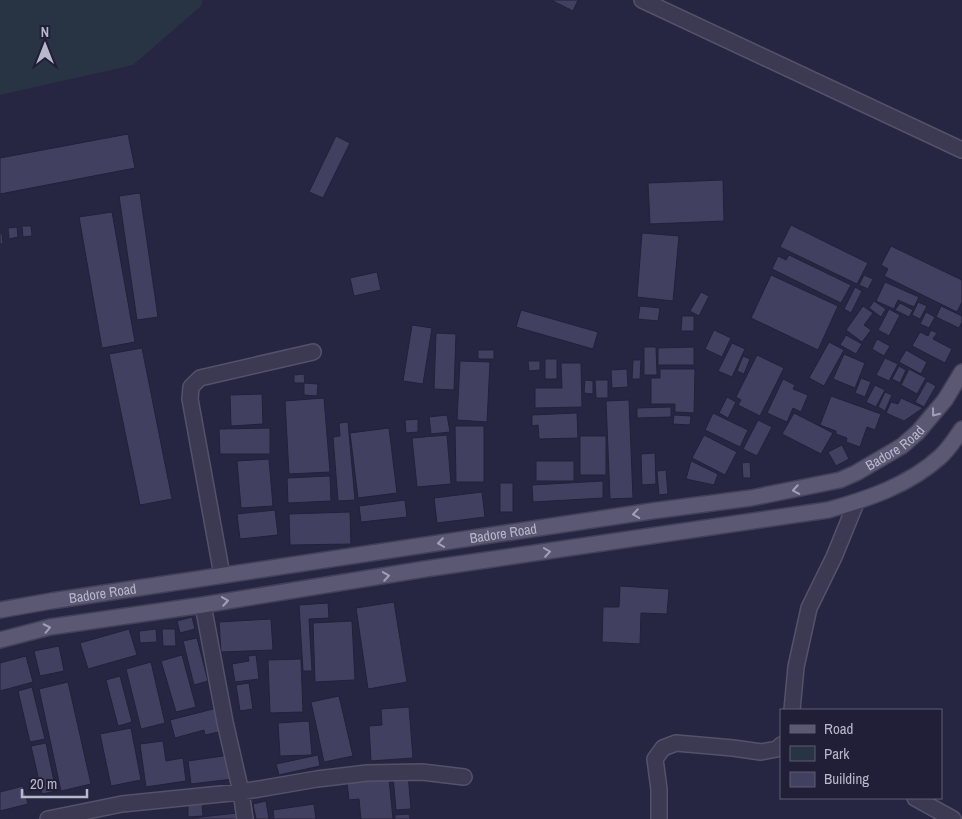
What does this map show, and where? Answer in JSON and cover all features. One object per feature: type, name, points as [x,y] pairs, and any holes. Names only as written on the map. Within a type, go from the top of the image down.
[{"type":"main road","name":"Badore Road","points":[[0,610],[222,575],[751,498],[840,480],[856,473],[902,446],[918,432],[944,400],[962,372]]},
{"type":"main road","name":"Badore Road","points":[[0,640],[50,627],[203,605],[425,569],[828,510],[856,503],[880,494],[910,479],[957,445],[962,429]]},
{"type":"street","points":[[642,0],[962,150]]},
{"type":"street","points":[[222,575],[190,399],[191,386],[200,378],[313,352]]},
{"type":"street","points":[[792,709],[796,668],[809,608],[834,557],[856,503]]},
{"type":"street","points":[[203,605],[245,819]]},
{"type":"street","points":[[659,819],[659,788],[655,759],[663,748],[669,744],[676,743],[761,752],[777,749],[780,746]]},
{"type":"street","points":[[48,819],[122,804],[241,792],[317,779],[368,773],[422,772],[464,777]]},
{"type":"street","points":[[916,799],[926,813],[952,819]]},
{"type":"green space","points":[[0,0],[203,0],[201,6],[133,65],[0,95]]},
{"type":"building","points":[[551,0],[578,0],[573,11]]},
{"type":"building","points":[[128,134],[135,168],[0,194],[0,158]]},
{"type":"building","points":[[336,136],[350,143],[323,198],[309,192]]},
{"type":"building","points":[[723,180],[724,221],[650,224],[648,183]]},
{"type":"building","points":[[140,193],[158,317],[137,320],[119,196]]},
{"type":"building","points":[[112,212],[135,342],[102,348],[79,217]]},
{"type":"building","points":[[791,225],[868,263],[857,284],[780,247]]},
{"type":"building","points":[[22,226],[31,226],[32,236],[23,237]]},
{"type":"building","points":[[17,227],[18,237],[9,239],[8,228]]},
{"type":"building","points":[[2,233],[3,244],[0,244],[0,234]]},
{"type":"building","points":[[642,233],[679,236],[673,301],[637,297]]},
{"type":"building","points":[[891,246],[962,280],[962,302],[957,312],[884,276],[888,269],[881,265]]},
{"type":"building","points":[[789,255],[851,285],[841,303],[772,269],[778,256],[786,260]]},
{"type":"building","points":[[377,272],[381,290],[354,296],[350,278]]},
{"type":"building","points":[[771,275],[838,306],[818,350],[751,318]]},
{"type":"building","points":[[864,275],[873,279],[868,289],[859,285]]},
{"type":"building","points":[[885,282],[919,297],[914,307],[898,300],[894,309],[876,301]]},
{"type":"building","points":[[855,287],[862,291],[851,313],[844,309]]},
{"type":"building","points":[[701,292],[709,296],[699,316],[690,311]]},
{"type":"building","points":[[874,301],[886,309],[881,317],[869,308]]},
{"type":"building","points":[[918,302],[927,306],[920,319],[912,315]]},
{"type":"building","points":[[900,303],[913,310],[909,317],[895,310]]},
{"type":"building","points":[[640,306],[660,308],[658,321],[638,319]]},
{"type":"building","points":[[863,306],[873,313],[864,325],[871,330],[862,342],[846,330]]},
{"type":"building","points":[[941,306],[962,316],[959,328],[936,317]]},
{"type":"building","points":[[889,309],[900,315],[889,336],[878,330]]},
{"type":"building","points":[[521,310],[598,332],[593,349],[516,327]]},
{"type":"building","points":[[926,312],[935,317],[929,328],[920,324]]},
{"type":"building","points":[[682,316],[694,316],[694,331],[681,331]]},
{"type":"building","points":[[412,325],[432,328],[423,384],[403,381]]},
{"type":"building","points":[[714,330],[731,338],[722,357],[705,349]]},
{"type":"building","points":[[931,330],[937,333],[933,339],[952,349],[945,363],[912,346],[920,332],[928,336]]},
{"type":"building","points":[[436,333],[456,334],[454,390],[434,389]]},
{"type":"building","points":[[846,335],[862,344],[856,354],[840,345]]},
{"type":"building","points":[[877,339],[890,346],[884,356],[872,349]]},
{"type":"building","points":[[829,342],[844,350],[824,386],[809,378]]},
{"type":"building","points":[[732,343],[745,349],[732,377],[718,371]]},
{"type":"building","points":[[644,347],[656,347],[657,375],[644,375]]},
{"type":"building","points":[[694,347],[694,365],[658,365],[658,348]]},
{"type":"building","points":[[142,348],[172,499],[140,505],[109,354]]},
{"type":"building","points":[[478,350],[494,350],[494,359],[478,359]]},
{"type":"building","points":[[906,350],[927,362],[921,374],[899,362]]},
{"type":"building","points":[[844,354],[865,363],[855,388],[833,379]]},
{"type":"building","points":[[757,355],[784,368],[760,416],[738,405],[741,400],[736,397]]},
{"type":"building","points":[[743,356],[750,359],[744,374],[737,371]]},
{"type":"building","points":[[885,358],[898,364],[889,381],[876,375]]},
{"type":"building","points":[[545,359],[557,359],[557,379],[545,379]]},
{"type":"building","points":[[633,360],[641,360],[640,379],[632,379]]},
{"type":"building","points":[[460,361],[490,362],[487,422],[457,420]]},
{"type":"building","points":[[528,361],[540,361],[540,370],[529,371]]},
{"type":"building","points":[[561,363],[581,363],[582,407],[535,408],[535,388],[562,388]]},
{"type":"building","points":[[899,366],[906,370],[900,383],[892,379]]},
{"type":"building","points":[[627,369],[628,387],[612,388],[611,370]]},
{"type":"building","points":[[660,369],[695,369],[694,413],[675,412],[675,404],[651,404],[651,378],[660,378]]},
{"type":"building","points":[[909,369],[926,378],[917,394],[901,385]]},
{"type":"building","points":[[304,374],[305,383],[294,383],[294,375]]},
{"type":"building","points":[[861,378],[871,382],[865,397],[855,393]]},
{"type":"building","points":[[783,379],[795,385],[793,389],[808,395],[801,412],[793,408],[787,422],[767,413]]},
{"type":"building","points":[[585,380],[593,381],[593,394],[584,393]]},
{"type":"building","points":[[595,380],[608,380],[608,398],[596,398]]},
{"type":"building","points":[[927,381],[936,386],[924,407],[915,402]]},
{"type":"building","points":[[304,383],[318,384],[317,396],[304,395]]},
{"type":"building","points":[[875,385],[885,390],[876,407],[866,402]]},
{"type":"building","points":[[885,392],[892,395],[885,411],[878,407]]},
{"type":"building","points":[[262,394],[263,424],[231,426],[230,395]]},
{"type":"building","points":[[831,396],[881,414],[875,430],[867,427],[860,447],[846,442],[847,438],[836,434],[836,431],[820,425]]},
{"type":"building","points":[[727,397],[736,402],[728,418],[719,413]]},
{"type":"building","points":[[324,398],[330,472],[289,474],[285,401]]},
{"type":"building","points":[[901,398],[923,408],[904,421],[886,413],[891,402],[898,404]]},
{"type":"building","points":[[629,400],[633,498],[610,499],[606,401]]},
{"type":"building","points":[[671,407],[671,417],[637,418],[637,408]]},
{"type":"building","points":[[577,413],[578,438],[539,439],[538,425],[532,426],[532,415]]},
{"type":"building","points":[[713,413],[748,430],[740,447],[705,430]]},
{"type":"building","points":[[794,413],[833,433],[821,454],[782,434]]},
{"type":"building","points":[[447,415],[450,432],[431,434],[429,417]]},
{"type":"building","points":[[674,415],[691,416],[690,425],[673,424]]},
{"type":"building","points":[[418,419],[418,432],[406,433],[405,420]]},
{"type":"building","points":[[758,420],[772,427],[757,456],[743,449]]},
{"type":"building","points":[[348,422],[355,500],[338,501],[333,437],[340,436],[339,423]]},
{"type":"building","points":[[455,426],[484,426],[484,482],[456,482]]},
{"type":"building","points":[[270,428],[270,454],[220,454],[219,429]]},
{"type":"building","points":[[389,428],[397,493],[358,498],[350,433]]},
{"type":"building","points":[[447,435],[451,484],[417,487],[412,438]]},
{"type":"building","points":[[704,435],[737,452],[725,475],[692,458]]},
{"type":"building","points":[[580,436],[606,436],[606,475],[580,475]]},
{"type":"building","points":[[842,445],[849,459],[836,466],[828,452]]},
{"type":"building","points":[[655,453],[656,484],[642,485],[641,454]]},
{"type":"building","points":[[269,459],[273,506],[241,508],[237,461]]},
{"type":"building","points":[[536,461],[574,461],[574,481],[536,481]]},
{"type":"building","points":[[691,461],[718,474],[714,485],[686,479]]},
{"type":"building","points":[[750,462],[751,478],[743,478],[742,463]]},
{"type":"building","points":[[666,470],[668,494],[659,495],[657,471]]},
{"type":"building","points":[[330,476],[331,501],[288,503],[287,478]]},
{"type":"building","points":[[603,481],[603,498],[533,502],[532,485]]},
{"type":"building","points":[[500,483],[513,483],[513,512],[500,512]]},
{"type":"building","points":[[482,492],[485,517],[437,523],[434,498]]},
{"type":"building","points":[[405,500],[407,517],[361,522],[359,506]]},
{"type":"building","points":[[275,510],[278,535],[240,539],[237,514]]},
{"type":"building","points":[[350,512],[351,544],[290,545],[289,514]]},
{"type":"building","points":[[620,586],[669,589],[667,614],[641,613],[640,644],[602,642],[603,607],[619,607]]},
{"type":"building","points":[[394,602],[407,682],[368,689],[356,608]]},
{"type":"building","points":[[328,603],[329,618],[309,619],[312,671],[303,671],[299,605]]},
{"type":"building","points":[[192,617],[195,629],[180,633],[177,621]]},
{"type":"building","points":[[271,619],[273,650],[221,652],[219,622]]},
{"type":"building","points":[[352,621],[355,680],[315,682],[313,623]]},
{"type":"building","points":[[129,629],[137,655],[88,669],[80,643]]},
{"type":"building","points":[[156,629],[157,642],[140,643],[139,631]]},
{"type":"building","points":[[162,629],[175,629],[176,646],[163,646]]},
{"type":"building","points":[[197,638],[208,681],[194,685],[183,641]]},
{"type":"building","points":[[59,646],[64,671],[40,676],[34,651]]},
{"type":"building","points":[[182,655],[196,707],[176,712],[161,661]]},
{"type":"building","points":[[256,655],[259,679],[235,682],[232,664],[249,661],[248,656]]},
{"type":"building","points":[[26,656],[33,682],[0,691],[0,663]]},
{"type":"building","points":[[301,659],[303,712],[270,713],[268,660]]},
{"type":"building","points":[[151,662],[165,723],[141,729],[126,669]]},
{"type":"building","points":[[120,676],[132,722],[118,726],[106,680]]},
{"type":"building","points":[[68,682],[91,784],[61,791],[39,689]]},
{"type":"building","points":[[249,683],[253,709],[240,711],[236,685]]},
{"type":"building","points":[[32,687],[45,739],[30,742],[18,691]]},
{"type":"building","points":[[339,696],[353,756],[324,762],[311,702]]},
{"type":"building","points":[[409,707],[413,758],[371,761],[369,726],[382,725],[381,709]]},
{"type":"building","points":[[217,708],[223,731],[205,735],[204,730],[175,738],[170,720]]},
{"type":"building","points":[[309,721],[312,755],[280,756],[278,723]]},
{"type":"building","points":[[131,728],[141,780],[111,786],[100,734]]},
{"type":"building","points":[[163,741],[166,761],[183,758],[186,781],[146,787],[140,744]]},
{"type":"building","points":[[46,743],[56,791],[42,794],[31,746]]},
{"type":"building","points":[[230,755],[233,779],[191,784],[188,761]]},
{"type":"building","points":[[318,755],[320,766],[279,775],[276,764]]},
{"type":"building","points":[[408,774],[411,809],[396,810],[393,776]]},
{"type":"building","points":[[389,779],[393,819],[361,819],[359,799],[349,800],[347,783]]},
{"type":"building","points":[[23,786],[28,804],[0,811],[0,792]]},
{"type":"building","points":[[266,801],[269,819],[256,819],[253,804]]},
{"type":"building","points":[[188,802],[202,802],[203,816],[188,817]]},
{"type":"building","points":[[314,804],[316,819],[274,819],[273,810]]},
{"type":"building","points":[[237,813],[237,819],[193,819],[193,818]]},
{"type":"building","points":[[409,814],[410,819],[395,819],[395,815]]}]
